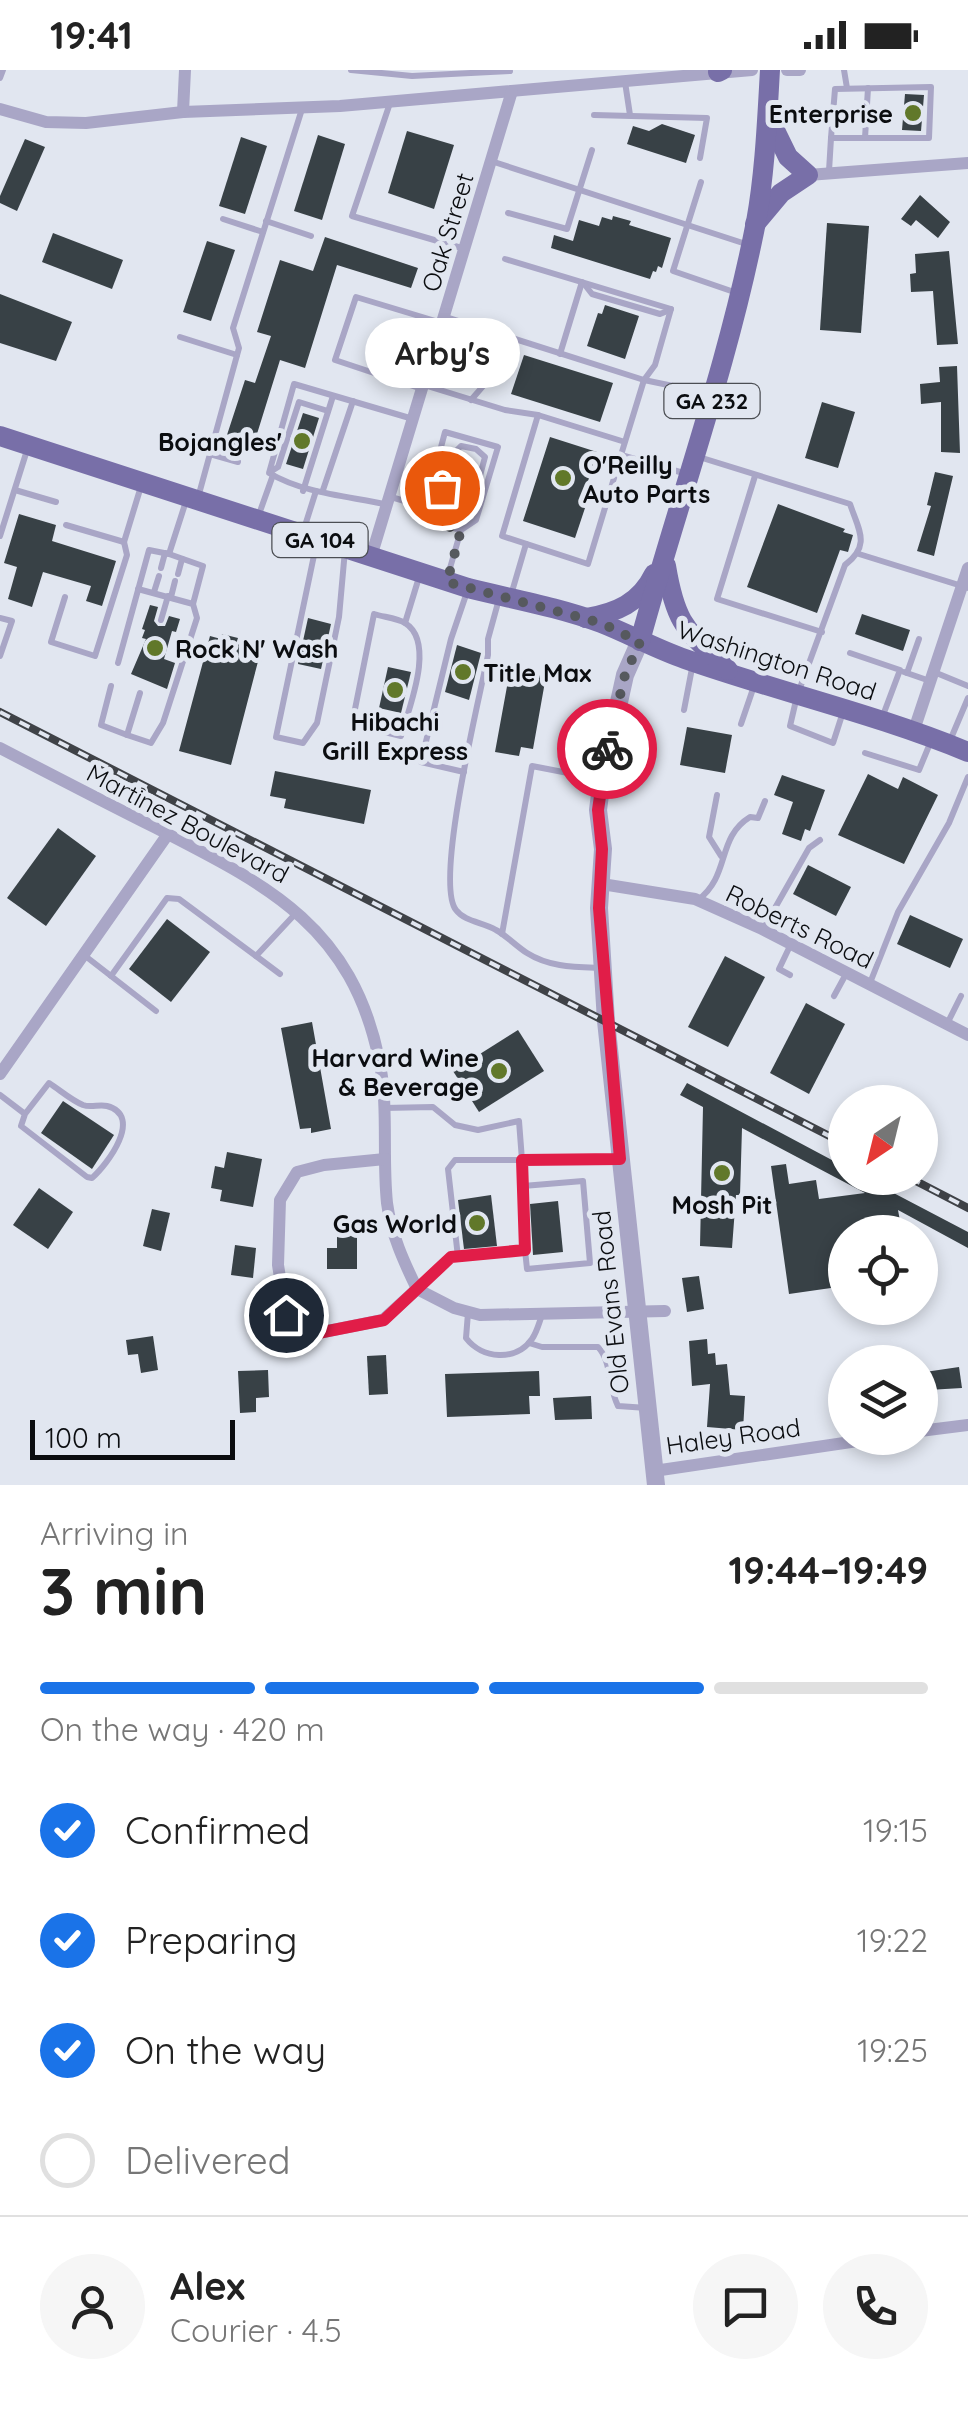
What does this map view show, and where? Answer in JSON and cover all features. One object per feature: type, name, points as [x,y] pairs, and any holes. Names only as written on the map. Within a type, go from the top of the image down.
[{"type":"main road","name":"GA 232","points":[[640,642],[714,394],[752,234],[770,70]]},
{"type":"main road","points":[[767,114],[788,157],[818,174]]},
{"type":"main road","points":[[752,234],[781,193],[818,174]]},
{"type":"main road","name":"Washington Road","points":[[0,436],[447,582],[584,618],[693,662],[941,741]]},
{"type":"main road","points":[[584,618],[610,614],[646,591],[664,554]]},
{"type":"main road","points":[[664,554],[674,611],[687,630],[732,675]]},
{"type":"street","points":[[183,112],[185,70]]},
{"type":"street","points":[[0,109],[64,124],[183,112],[390,102],[620,77],[752,70]]},
{"type":"street","points":[[787,70],[800,70]]},
{"type":"street","name":"Oak Street","points":[[371,557],[512,91]]},
{"type":"street","points":[[818,174],[968,162]]},
{"type":"street","points":[[941,741],[932,677],[965,587],[968,568]]},
{"type":"street","name":"Old Evans Road","points":[[640,642],[625,675],[602,779],[598,810],[602,884],[599,908],[620,1159],[655,1478]]},
{"type":"street","name":"Martinez Boulevard","points":[[0,748],[264,885],[297,911],[331,948],[363,1004],[379,1057],[392,1228],[418,1289]]},
{"type":"street","points":[[0,1074],[168,834]]},
{"type":"street","name":"Roberts Road","points":[[602,884],[698,900],[968,1035]]},
{"type":"street","points":[[385,1159],[297,1172],[280,1200],[278,1264],[286,1315],[318,1333],[384,1320],[418,1289],[468,1313],[665,1311]]},
{"type":"street","points":[[938,1429],[968,1425]]},
{"type":"street","name":"Haley Road","points":[[655,1478],[828,1447]]},
{"type":"lane","points":[[0,78],[2,70]]},
{"type":"lane","points":[[350,70],[412,76],[510,71],[512,91]]},
{"type":"lane","points":[[844,70],[847,88]]},
{"type":"lane","points":[[620,77],[630,116]]},
{"type":"lane","points":[[818,174],[831,138],[835,89],[931,86],[929,138],[831,138]]},
{"type":"lane","points":[[865,138],[868,88]]},
{"type":"lane","points":[[390,102],[352,216],[465,249]]},
{"type":"lane","points":[[154,592],[210,454],[239,348],[232,328],[302,107]]},
{"type":"lane","points":[[594,114],[707,118],[700,158]]},
{"type":"lane","points":[[508,212],[567,229],[592,150]]},
{"type":"lane","points":[[491,161],[688,226],[752,234]]},
{"type":"lane","points":[[701,182],[673,272],[738,293]]},
{"type":"lane","points":[[223,219],[263,232]]},
{"type":"lane","points":[[266,222],[311,236]]},
{"type":"lane","points":[[505,259],[671,309],[655,365],[644,380],[588,564],[502,536],[538,414]]},
{"type":"lane","points":[[560,354],[582,282]]},
{"type":"lane","points":[[625,442],[538,414],[504,410],[335,360],[356,297],[488,331],[644,380],[714,394]]},
{"type":"lane","points":[[471,400],[495,373],[488,331]]},
{"type":"lane","points":[[180,337],[237,354]]},
{"type":"lane","points":[[257,520],[294,384],[414,419]]},
{"type":"lane","points":[[304,491],[333,396]]},
{"type":"lane","points":[[346,548],[339,617],[317,723],[303,743],[276,737],[320,490],[353,401]]},
{"type":"lane","points":[[271,474],[278,466],[299,402],[328,410]]},
{"type":"lane","points":[[447,582],[461,530],[476,520],[498,447],[445,432],[422,519],[461,530]]},
{"type":"lane","points":[[0,536],[28,445]]},
{"type":"lane","points":[[432,522],[452,455],[460,446],[476,449],[485,457],[474,498],[478,513]]},
{"type":"lane","points":[[210,454],[238,462]]},
{"type":"lane","points":[[621,455],[754,476],[850,504],[862,539],[859,554],[845,565]]},
{"type":"lane","points":[[271,474],[304,491],[320,490],[425,507]]},
{"type":"lane","points":[[754,476],[717,599],[822,632]]},
{"type":"lane","points":[[65,597],[52,642],[95,656],[127,554],[124,542],[142,482]]},
{"type":"lane","points":[[14,490],[56,502]]},
{"type":"lane","points":[[850,533],[856,521]]},
{"type":"lane","points":[[66,525],[124,542]]},
{"type":"lane","points":[[526,544],[488,640],[448,874],[451,900],[464,918],[502,934],[538,959],[572,968],[602,968]]},
{"type":"lane","points":[[111,686],[101,726],[151,743],[162,723],[197,618],[193,604],[203,566],[149,550],[118,662]]},
{"type":"lane","points":[[844,551],[845,565],[797,696],[790,726],[833,743],[844,711]]},
{"type":"lane","points":[[859,554],[965,587]]},
{"type":"lane","points":[[162,620],[182,559]]},
{"type":"lane","points":[[405,622],[421,573]]},
{"type":"lane","points":[[464,772],[421,762],[451,639],[468,588]]},
{"type":"lane","points":[[138,589],[193,604]]},
{"type":"lane","points":[[374,614],[405,622],[421,650],[401,736],[352,724],[374,614]]},
{"type":"lane","points":[[0,618],[12,621],[0,656]]},
{"type":"lane","points":[[881,720],[918,638]]},
{"type":"lane","points":[[850,653],[903,672],[968,686]]},
{"type":"lane","points":[[684,710],[693,662]]},
{"type":"lane","points":[[741,724],[755,682]]},
{"type":"lane","points":[[127,736],[140,693]]},
{"type":"lane","points":[[865,752],[919,770],[968,698]]},
{"type":"lane","points":[[502,934],[532,766],[602,779]]},
{"type":"lane","points":[[868,985],[898,912],[949,823],[968,777]]},
{"type":"lane","points":[[717,795],[709,837],[722,856]]},
{"type":"lane","points":[[698,900],[712,890],[722,871],[722,856],[738,824],[750,817],[758,818],[764,801]]},
{"type":"lane","points":[[762,930],[809,848],[820,840]]},
{"type":"lane","points":[[110,976],[168,898],[179,899],[280,974]]},
{"type":"lane","points":[[256,956],[297,911]]},
{"type":"lane","points":[[790,974],[778,969],[791,944]]},
{"type":"lane","points":[[84,955],[156,1011]]},
{"type":"lane","points":[[834,996],[846,973]]},
{"type":"lane","points":[[947,1025],[962,996]]},
{"type":"lane","points":[[49,1082],[82,1104],[107,1106],[119,1114],[122,1124],[118,1148],[92,1178],[86,1177],[21,1126],[25,1114],[49,1082]]},
{"type":"lane","points":[[0,1095],[25,1114]]},
{"type":"lane","points":[[384,1108],[433,1107],[455,1124],[478,1130],[519,1122],[527,1269],[590,1264],[583,1181],[523,1186]]},
{"type":"lane","points":[[458,1256],[448,1169],[455,1160],[620,1159]]},
{"type":"lane","points":[[418,1289],[451,1257],[525,1250]]},
{"type":"lane","points":[[468,1313],[466,1338],[478,1350],[497,1356],[529,1343],[542,1314]]},
{"type":"lane","points":[[529,1343],[542,1347],[598,1346],[606,1357],[618,1406],[647,1408]]},
{"type":"building","name":"Enterprise","points":[[905,94],[924,95],[921,131],[902,130]]},
{"type":"building","points":[[662,124],[695,135],[686,163],[627,144],[633,126],[649,131]]},
{"type":"building","points":[[407,131],[454,145],[434,209],[388,193]]},
{"type":"building","points":[[318,135],[345,144],[322,220],[294,211]]},
{"type":"building","points":[[241,137],[267,146],[245,214],[219,206]]},
{"type":"building","points":[[25,139],[45,147],[17,211],[0,203],[0,196]]},
{"type":"building","points":[[920,195],[950,222],[938,238],[916,220],[911,226],[901,219]]},
{"type":"building","points":[[613,216],[671,238],[662,268],[658,266],[650,279],[551,248],[554,235],[573,241],[579,220],[599,226],[602,217],[612,220]]},
{"type":"building","points":[[827,223],[869,226],[861,333],[820,330]]},
{"type":"building","points":[[53,233],[123,260],[112,289],[42,262]]},
{"type":"building","points":[[325,237],[418,268],[411,288],[337,265],[305,368],[280,360],[252,450],[225,441],[245,380],[255,383],[271,336],[257,332],[280,260],[313,271]]},
{"type":"building","points":[[207,241],[235,250],[211,321],[183,312]]},
{"type":"building","points":[[949,251],[958,344],[937,345],[933,291],[911,292],[910,274],[916,273],[915,254]]},
{"type":"building","points":[[0,294],[72,322],[56,361],[0,343]]},
{"type":"building","points":[[605,305],[639,316],[625,359],[587,346],[598,313],[602,314]]},
{"type":"building","points":[[524,355],[613,383],[600,422],[511,394]]},
{"type":"building","points":[[957,366],[960,453],[941,452],[941,402],[921,404],[920,384],[940,382],[939,367]]},
{"type":"building","points":[[822,402],[855,412],[838,468],[805,458]]},
{"type":"building","name":"Bojangles'","points":[[303,413],[319,418],[303,469],[286,464]]},
{"type":"building","name":"O'Reilly Auto Parts","points":[[550,437],[597,452],[575,538],[523,521]]},
{"type":"building","points":[[458,461],[476,466],[460,523],[441,517]]},
{"type":"building","points":[[935,472],[953,476],[934,556],[917,551],[931,506],[927,505]]},
{"type":"building","points":[[778,504],[853,535],[848,552],[840,550],[817,613],[747,587]]},
{"type":"building","points":[[19,514],[56,525],[52,541],[116,561],[102,606],[86,601],[91,586],[43,572],[32,607],[8,599],[17,567],[4,563]]},
{"type":"building","name":"Rock N' Wash","points":[[150,605],[158,607],[154,621],[158,626],[165,626],[169,616],[180,619],[164,659],[175,663],[167,689],[131,674],[146,639],[142,638],[142,629]]},
{"type":"building","points":[[862,614],[910,630],[903,651],[855,634]]},
{"type":"building","points":[[308,618],[331,624],[321,669],[298,664]]},
{"type":"building","points":[[222,634],[238,638],[236,644],[261,650],[231,765],[179,751],[210,636],[221,639]]},
{"type":"building","name":"Title Max","points":[[457,645],[481,653],[469,700],[445,692]]},
{"type":"building","name":"Hibachi Grill Express","points":[[388,667],[411,672],[401,713],[379,708]]},
{"type":"building","points":[[510,670],[546,676],[533,749],[521,747],[519,756],[495,752]]},
{"type":"building","points":[[687,727],[732,735],[725,773],[680,765]]},
{"type":"building","points":[[275,771],[371,790],[364,824],[284,808],[286,799],[270,796]]},
{"type":"building","points":[[868,774],[898,789],[903,777],[938,795],[904,864],[838,835]]},
{"type":"building","points":[[782,775],[825,790],[810,831],[805,829],[801,841],[782,834],[793,802],[774,795]]},
{"type":"building","points":[[58,828],[96,856],[46,926],[7,898]]},
{"type":"building","points":[[808,865],[851,887],[836,916],[793,894]]},
{"type":"building","points":[[910,915],[963,939],[950,968],[897,944]]},
{"type":"building","points":[[167,919],[210,952],[171,1002],[129,969]]},
{"type":"building","points":[[725,956],[765,977],[728,1047],[688,1027]]},
{"type":"building","points":[[806,1003],[845,1024],[809,1094],[770,1073]]},
{"type":"building","points":[[312,1022],[331,1129],[311,1133],[311,1128],[300,1129],[281,1028]]},
{"type":"building","name":"Harvard Wine & Beverage","points":[[518,1030],[544,1071],[479,1112],[453,1071]]},
{"type":"building","points":[[687,1083],[828,1158],[828,1173],[742,1128],[740,1195],[736,1195],[732,1248],[700,1246],[703,1107],[680,1095]]},
{"type":"building","points":[[63,1101],[114,1135],[92,1169],[41,1133]]},
{"type":"building","points":[[227,1152],[262,1159],[253,1207],[220,1201],[222,1190],[211,1188],[215,1166],[224,1168]]},
{"type":"building","points":[[786,1164],[789,1184],[816,1180],[819,1199],[897,1195],[936,1215],[907,1215],[898,1210],[899,1215],[828,1215],[828,1288],[789,1294],[771,1166]]},
{"type":"building","points":[[39,1188],[73,1212],[48,1249],[13,1225]]},
{"type":"building","name":"Gas World","points":[[491,1195],[497,1246],[464,1249],[458,1200]]},
{"type":"building","points":[[558,1201],[563,1252],[533,1255],[530,1204]]},
{"type":"building","points":[[152,1209],[170,1213],[161,1251],[143,1246]]},
{"type":"building","points":[[938,1216],[968,1232],[968,1248],[938,1232]]},
{"type":"building","points":[[337,1229],[357,1229],[357,1269],[327,1269],[327,1248],[337,1248]]},
{"type":"building","points":[[235,1245],[256,1248],[253,1278],[231,1275]]},
{"type":"building","points":[[699,1276],[704,1309],[687,1312],[682,1278]]},
{"type":"building","points":[[153,1336],[158,1370],[141,1373],[138,1354],[128,1355],[126,1340]]},
{"type":"building","points":[[707,1339],[708,1354],[715,1353],[716,1365],[727,1364],[730,1395],[745,1396],[743,1430],[707,1427],[710,1384],[692,1386],[689,1341]]},
{"type":"building","points":[[386,1355],[388,1394],[369,1395],[367,1356]]},
{"type":"building","points":[[959,1367],[962,1388],[938,1389],[938,1370]]},
{"type":"building","points":[[268,1370],[269,1397],[256,1398],[256,1412],[240,1413],[238,1371]]},
{"type":"building","points":[[539,1371],[540,1396],[529,1396],[530,1414],[447,1417],[445,1374]]},
{"type":"building","points":[[591,1396],[592,1419],[555,1420],[553,1398]]},
{"type":"railway","points":[[0,712],[828,1135]]},
{"type":"railway","points":[[938,1192],[968,1208]]},
{"type":"way so far","points":[[442,488],[432,522],[461,530],[447,582],[601,623],[640,642],[625,675],[607,749]]},
{"type":"place","name":"Enterprise","points":[[913,113]]},
{"type":"place","name":"Bojangles'","points":[[302,441]]},
{"type":"place","name":"O'Reilly Auto Parts","points":[[563,478]]},
{"type":"place","name":"Arby's","points":[[442,488]]},
{"type":"place","name":"Rock N' Wash","points":[[155,648]]},
{"type":"place","name":"Title Max","points":[[463,672]]},
{"type":"place","name":"Hibachi Grill Express","points":[[395,690]]},
{"type":"place","name":"Harvard Wine & Beverage","points":[[499,1071]]},
{"type":"place","name":"Mosh Pit","points":[[722,1173]]},
{"type":"place","name":"Gas World","points":[[477,1223]]},
{"type":"route","points":[[286,1315],[318,1333],[384,1320],[451,1257],[525,1250],[522,1160],[620,1159],[600,954],[602,849],[598,810],[607,749]]}]
